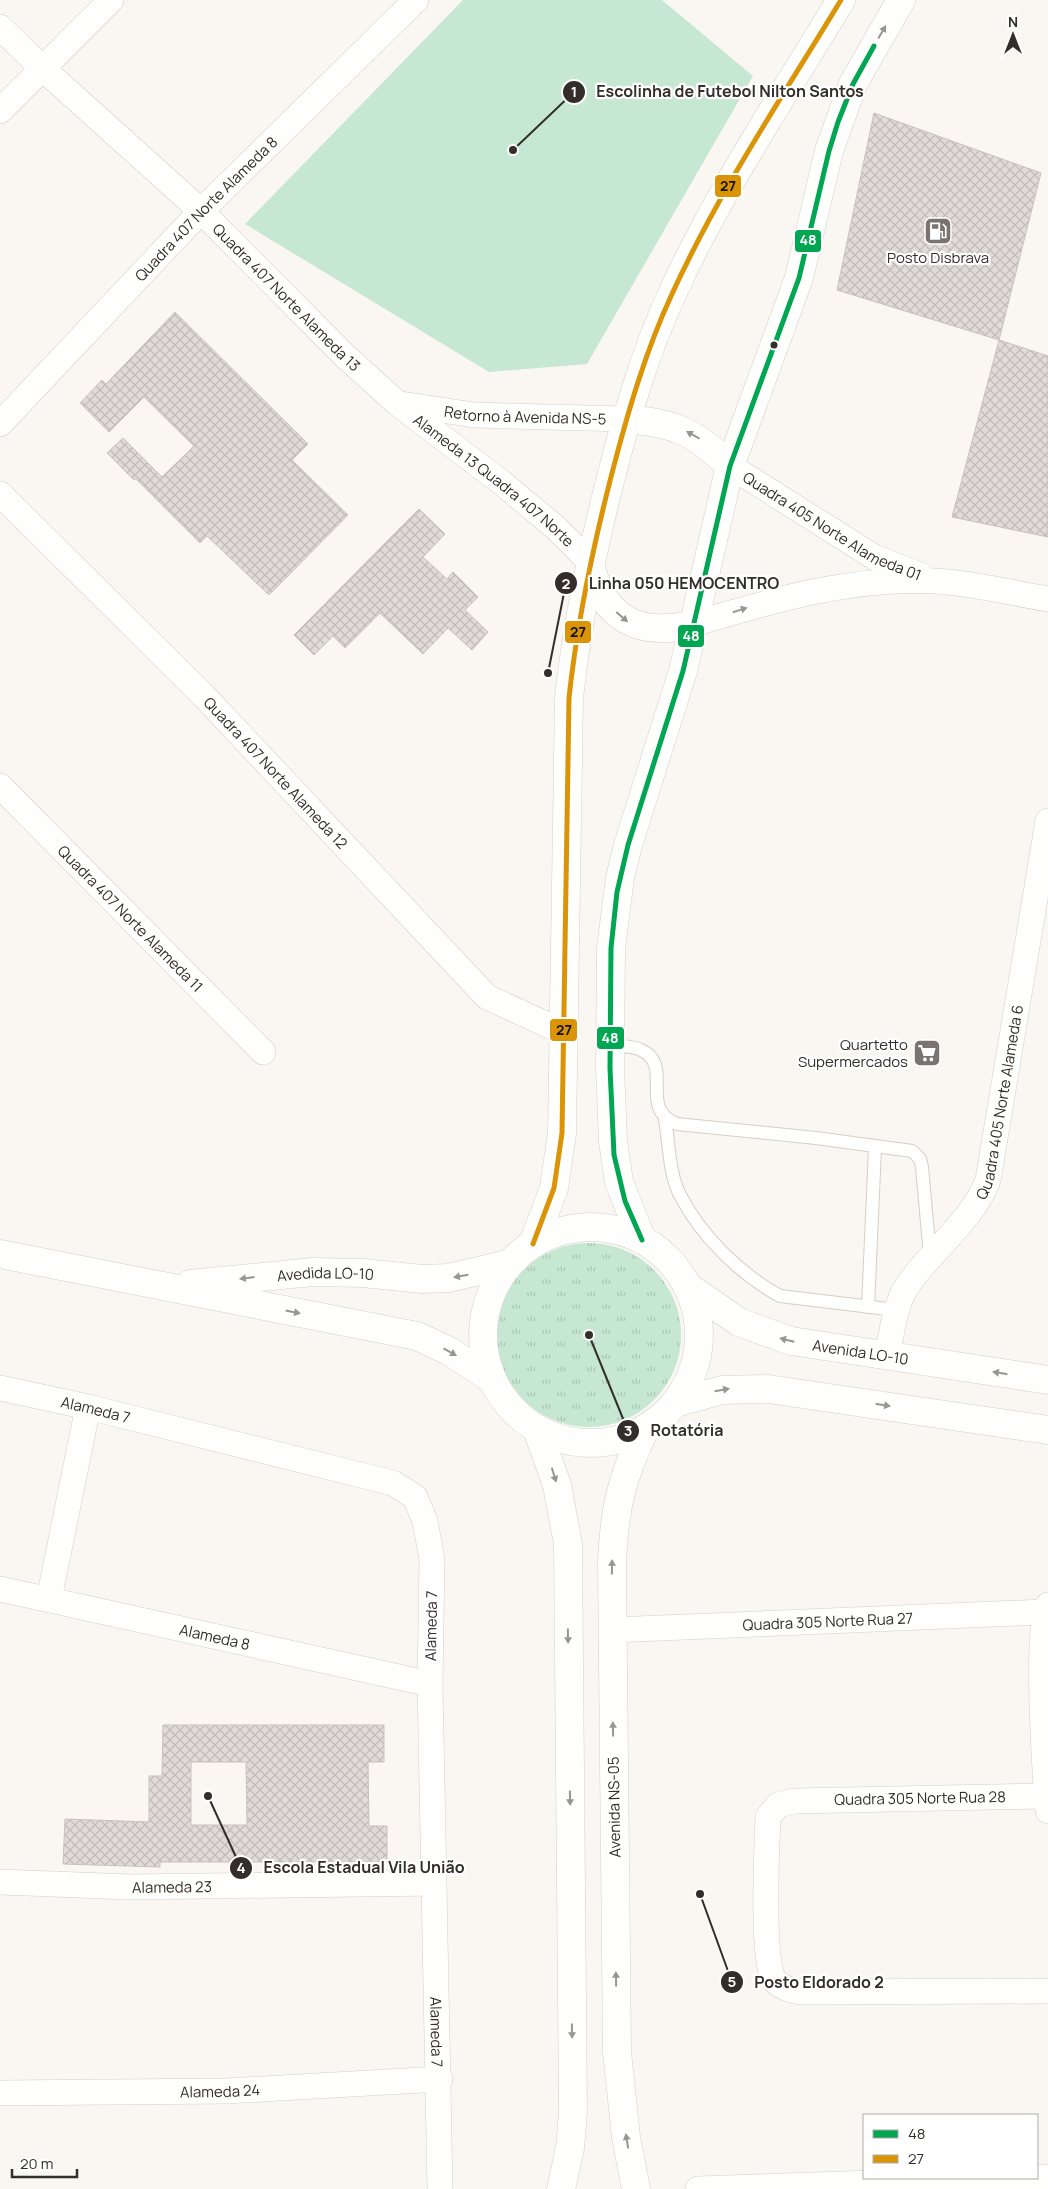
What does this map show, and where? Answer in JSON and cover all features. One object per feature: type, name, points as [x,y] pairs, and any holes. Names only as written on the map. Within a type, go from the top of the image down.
[{"type":"street","points":[[0,111],[111,0]]},
{"type":"street","name":"Quadra 407 Norte Alameda 8","points":[[0,424],[201,211],[416,0]]},
{"type":"street","name":"Avenida NS-05","points":[[533,1244],[549,1206],[560,1152],[569,698],[576,631],[589,561],[625,419],[655,332],[688,262],[768,120],[841,0]]},
{"type":"street","name":"Avenida NS-05","points":[[642,1240],[625,1201],[615,1168],[610,1096],[611,948],[618,885],[628,845],[683,671],[730,466],[799,278],[829,151],[838,122],[853,84],[901,0]]},
{"type":"street","name":"Quadra 407 Norte Alameda 13","points":[[0,27],[42,68],[201,211],[345,356],[397,403]]},
{"type":"street","name":"Retorno à Avenida NS-5","points":[[397,403],[467,414],[645,421],[682,429],[699,438],[730,466]]},
{"type":"street","name":"Alameda 13 Quadra 407 Norte","points":[[397,403],[531,507],[589,561]]},
{"type":"street","name":"Quadra 405 Norte Alameda 01","points":[[730,466],[874,556],[936,581]]},
{"type":"street","name":"Quadra 407 Norte Alameda 12","points":[[0,494],[204,695],[487,996],[563,1032]]},
{"type":"street","points":[[589,561],[597,587],[616,611],[631,624],[652,629],[670,629],[693,624]]},
{"type":"street","name":"Quadra 405 Norte Alameda 01","points":[[693,624],[792,596],[879,581],[936,581],[1048,599]]},
{"type":"street","name":"Quadra 407 Norte Alameda 11","points":[[0,786],[263,1052]]},
{"type":"street","name":"Quadra 405 Norte Alameda 6","points":[[887,1356],[896,1310],[907,1287],[972,1208],[984,1192],[988,1180],[1042,898],[1048,821]]},
{"type":"street","name":"Avenida NS-05","points":[[587,1228],[613,1230],[642,1240],[668,1260],[687,1286],[698,1318],[698,1352],[690,1379],[675,1403],[656,1422],[624,1438],[598,1443],[562,1440],[537,1429],[509,1408],[490,1378],[482,1343],[483,1319],[489,1295],[509,1264],[533,1244],[562,1231],[587,1228]]},
{"type":"street","name":"Avedida LO-10","points":[[0,1254],[417,1336],[456,1355],[490,1378]]},
{"type":"street","name":"Avedida LO-10","points":[[142,1283],[194,1284],[313,1272],[442,1278],[470,1274],[509,1264]]},
{"type":"street","name":"Avenida LO-10","points":[[687,1286],[725,1314],[772,1336],[791,1341],[1048,1380]]},
{"type":"street","name":"Alameda 7","points":[[0,1388],[88,1407],[393,1483],[415,1497],[425,1521],[432,1559],[430,1684],[440,2079],[440,2189]]},
{"type":"street","points":[[675,1403],[722,1390],[768,1389],[1048,1430]]},
{"type":"street","points":[[49,1599],[88,1407]]},
{"type":"street","points":[[537,1429],[556,1485],[568,1544],[573,2112],[570,2148],[561,2189]]},
{"type":"street","name":"Avenida NS-05","points":[[636,2189],[626,2137],[617,2052],[612,1560],[617,1502],[625,1472],[645,1429]]},
{"type":"street","name":"Alameda 8","points":[[0,1589],[430,1684]]},
{"type":"street","points":[[1046,1608],[1042,1650],[1047,1803]]},
{"type":"street","name":"Quadra 305 Norte Rua 27","points":[[612,1630],[1046,1608]]},
{"type":"street","name":"Quadra 305 Norte Rua 28","points":[[1047,1803],[794,1801],[778,1805],[768,1817],[768,1949],[769,1966],[774,1980],[788,1990],[802,1992],[1048,1992]]},
{"type":"street","name":"Alameda 23","points":[[0,1882],[131,1887],[434,1883]]},
{"type":"street","name":"Alameda 24","points":[[0,2092],[226,2090],[440,2079]]},
{"type":"street","points":[[698,2189],[990,2179]]},
{"type":"lane","points":[[610,1045],[641,1050],[651,1057],[657,1072],[658,1109],[665,1119],[675,1181],[680,1195],[711,1242],[763,1287],[780,1296],[896,1310]]},
{"type":"lane","points":[[665,1119],[677,1124],[816,1138],[912,1152],[920,1159],[931,1259]]},
{"type":"lane","points":[[868,1307],[875,1148]]},
{"type":"green space","points":[[463,0],[662,0],[753,76],[587,364],[489,372],[245,224]]},
{"type":"green space","points":[[589,1243],[607,1245],[624,1250],[654,1270],[674,1300],[679,1317],[681,1335],[679,1353],[674,1370],[654,1400],[624,1420],[607,1425],[589,1427],[571,1425],[554,1420],[524,1400],[504,1370],[499,1353],[497,1335],[499,1317],[504,1300],[524,1270],[554,1250],[571,1245]]},
{"type":"building","name":"Posto Disbrava","points":[[874,113],[1041,173],[999,340],[837,290]]},
{"type":"building","points":[[175,312],[308,444],[292,460],[348,515],[269,595],[207,536],[200,543],[107,453],[123,438],[162,477],[194,446],[144,397],[109,432],[80,403],[102,380],[106,384]]},
{"type":"building","points":[[999,340],[1048,356],[1048,537],[952,517]]},
{"type":"building","points":[[419,509],[445,534],[423,557],[447,579],[453,572],[478,597],[465,610],[488,632],[472,650],[448,628],[423,654],[380,613],[345,648],[333,636],[314,655],[294,635]]},
{"type":"building","points":[[163,1725],[384,1725],[384,1762],[368,1762],[369,1826],[387,1826],[387,1862],[160,1862],[160,1867],[63,1864],[65,1819],[149,1822],[149,1776],[162,1776]],"holes":[[[191,1762],[246,1762],[247,1825],[191,1825]]]},
{"type":"transit line","name":"27","points":[[533,1244],[554,1188],[562,1133],[569,698],[581,615],[604,505],[637,384],[653,338],[672,294],[690,256],[731,181],[841,0]]},
{"type":"transit line","name":"48","points":[[642,1240],[625,1201],[614,1155],[610,1068],[611,948],[617,892],[628,845],[683,671],[730,466],[799,278],[829,151],[838,122],[853,84],[874,46]]},
{"type":"place","name":"Escolinha de Futebol Nilton Santos","points":[[513,150]]},
{"type":"place","name":"Posto Disbrava","points":[[938,231]]},
{"type":"place","name":"Linha 050 HEMOCENTRO","points":[[548,673]]},
{"type":"place","name":"Quartetto Supermercados","points":[[927,1053]]},
{"type":"place","name":"Rotatória","points":[[589,1335]]},
{"type":"place","name":"Escola Estadual Vila União","points":[[208,1796]]},
{"type":"place","name":"Posto Eldorado 2","points":[[700,1894]]}]
